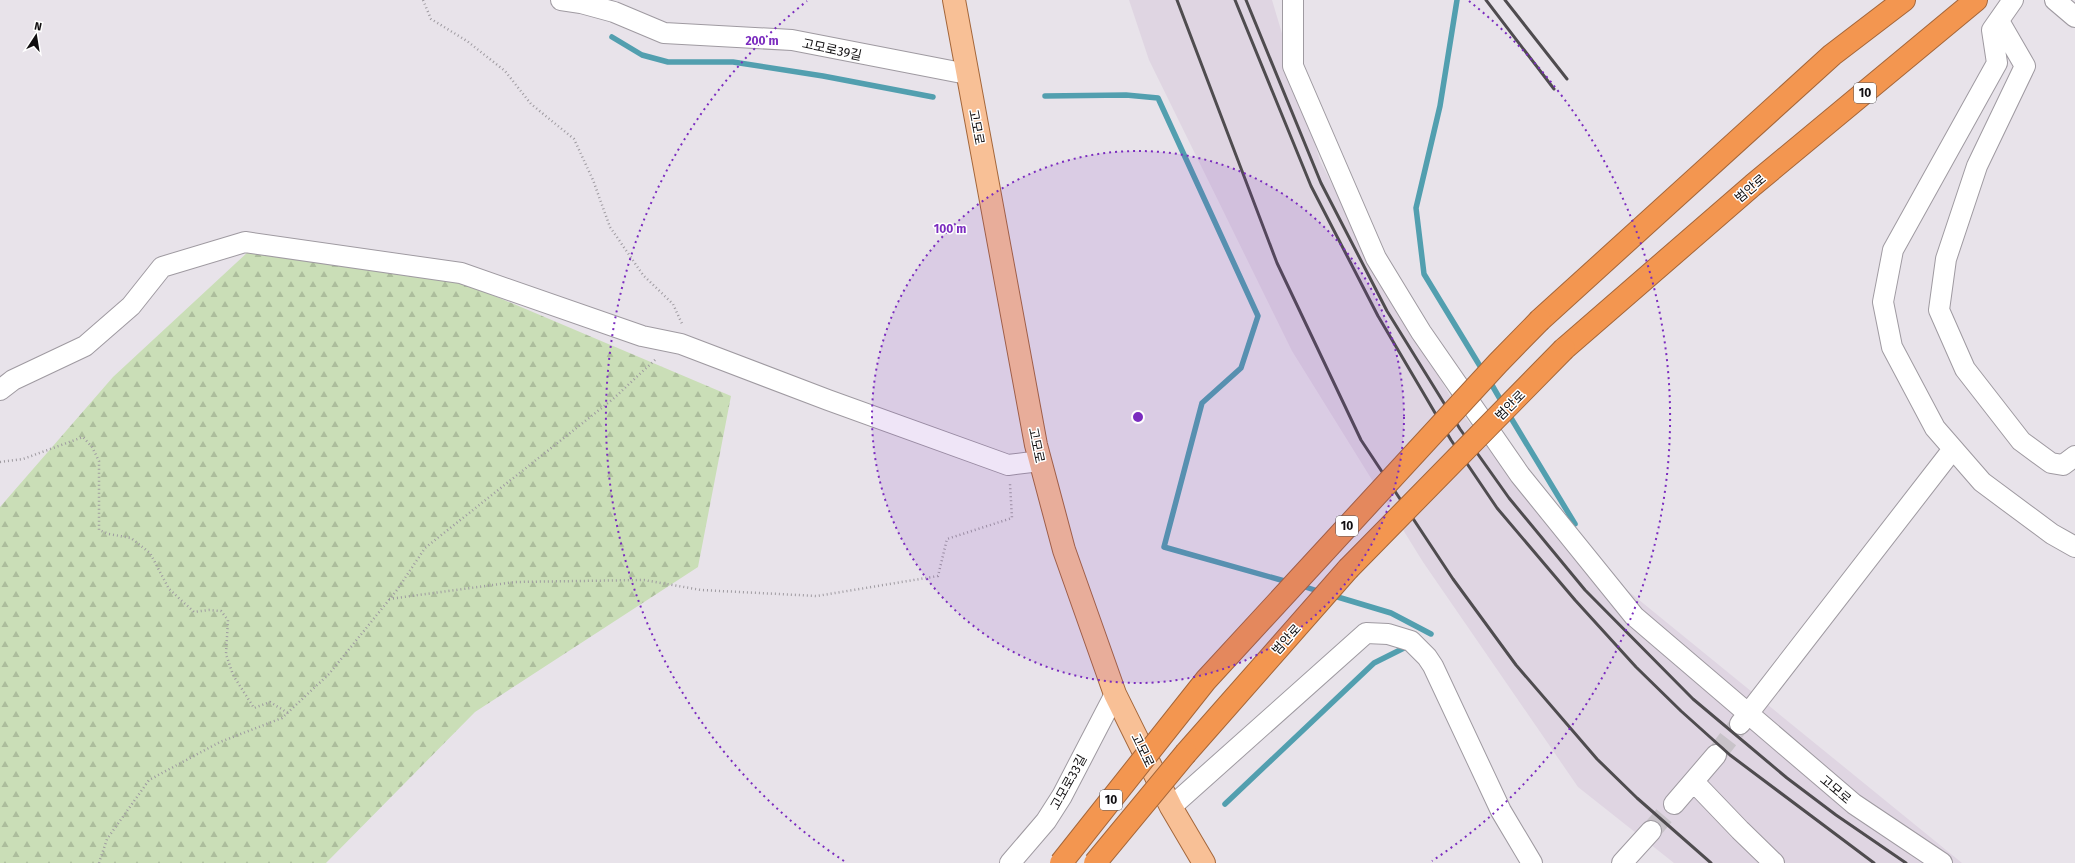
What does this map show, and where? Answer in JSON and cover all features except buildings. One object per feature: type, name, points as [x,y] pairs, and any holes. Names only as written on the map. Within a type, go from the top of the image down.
[{"type":"highway","name":"10","points":[[1061,863],[1206,680],[1498,363],[1540,320],[1832,54],[1904,0]]},
{"type":"highway","name":"범안로","points":[[1095,863],[1200,736],[1348,569],[1564,349],[1753,185],[1976,0]]},
{"type":"main road","name":"고모로","points":[[954,0],[1040,461],[1064,550],[1115,694],[1171,807],[1204,863]]},
{"type":"street","name":"고모로39길","points":[[560,0],[582,2],[614,12],[664,33],[792,40],[870,57],[967,74]]},
{"type":"street","name":"고모로","points":[[1294,0],[1293,66],[1376,258],[1421,332],[1520,475],[1634,616],[1744,720],[1854,804],[1942,863]]},
{"type":"street","points":[[2013,0],[1992,30],[1997,63],[1893,250],[1883,302],[1892,347],[1935,428],[1982,482],[2052,534],[2074,544]]},
{"type":"street","points":[[2055,0],[2075,17]]},
{"type":"street","points":[[1999,21],[2025,66],[1977,166],[1946,259],[1939,310],[1965,370],[2020,441],[2051,463],[2063,465],[2075,456]]},
{"type":"street","points":[[0,390],[13,380],[85,346],[131,306],[162,267],[245,242],[461,273],[642,336],[674,342],[1008,465],[1040,461]]},
{"type":"street","points":[[1744,720],[1953,449]]},
{"type":"street","points":[[1171,807],[1366,633],[1388,634],[1411,641],[1433,666],[1501,810],[1532,863]]},
{"type":"street","name":"고모로33길","points":[[1010,863],[1046,821],[1062,796],[1115,694]]},
{"type":"street","points":[[1674,804],[1716,755]]},
{"type":"street","points":[[1694,782],[1774,863]]},
{"type":"street","points":[[1622,863],[1651,831]]},
{"type":"path","points":[[99,863],[107,838],[149,780],[220,742],[282,718],[330,674],[426,548],[613,399],[674,342],[687,336],[673,304],[643,275],[610,227],[593,180],[574,139],[531,104],[505,70],[467,42],[431,19],[423,0]]},
{"type":"path","points":[[0,462],[23,459],[83,437],[92,447],[99,461],[99,530],[109,534],[131,538],[150,553],[169,589],[194,612],[210,610],[221,611],[228,620],[226,654],[233,675],[254,708],[270,702],[288,713]]},
{"type":"path","points":[[388,599],[515,582],[644,580],[701,590],[816,596],[938,576],[947,539],[1012,518],[1008,465]]},
{"type":"shaded area","points":[[1129,0],[1272,0],[1320,161],[1376,270],[1453,401],[1519,490],[1590,560],[1962,863],[1674,863],[1578,787],[1423,562],[1292,351],[1149,60]]},
{"type":"green space","points":[[249,251],[464,283],[731,396],[698,567],[475,712],[326,863],[0,863],[0,507],[113,377]]},
{"type":"waterway","points":[[1457,0],[1440,106],[1416,208],[1424,274],[1483,371]]},
{"type":"waterway","points":[[612,37],[642,55],[668,62],[733,62],[823,76],[933,97]]},
{"type":"waterway","points":[[1045,96],[1126,95],[1158,98],[1258,316],[1241,368],[1202,403],[1164,547],[1288,582]]},
{"type":"waterway","points":[[1489,380],[1503,404]]},
{"type":"waterway","points":[[1508,413],[1575,524]]},
{"type":"waterway","points":[[1299,585],[1321,592]]},
{"type":"waterway","points":[[1331,595],[1391,613],[1431,634]]},
{"type":"waterway","points":[[1225,804],[1374,663],[1408,646]]},
{"type":"tunnel","points":[[1716,755],[1739,725]]},
{"type":"tunnel","points":[[1651,831],[1674,804]]},
{"type":"railway","points":[[1177,0],[1277,263],[1361,440],[1453,579],[1516,665],[1597,759],[1637,798],[1711,863]]},
{"type":"railway","points":[[1235,0],[1311,186],[1378,316],[1451,440],[1497,508],[1575,600],[1636,667],[1681,711],[1730,755],[1874,863]]},
{"type":"railway","points":[[1246,0],[1321,183],[1387,311],[1460,429],[1509,498],[1585,590],[1693,699],[1787,778],[1836,815],[1906,863]]},
{"type":"railway","points":[[1486,0],[1554,89]]},
{"type":"railway","points":[[1505,0],[1567,79]]}]
